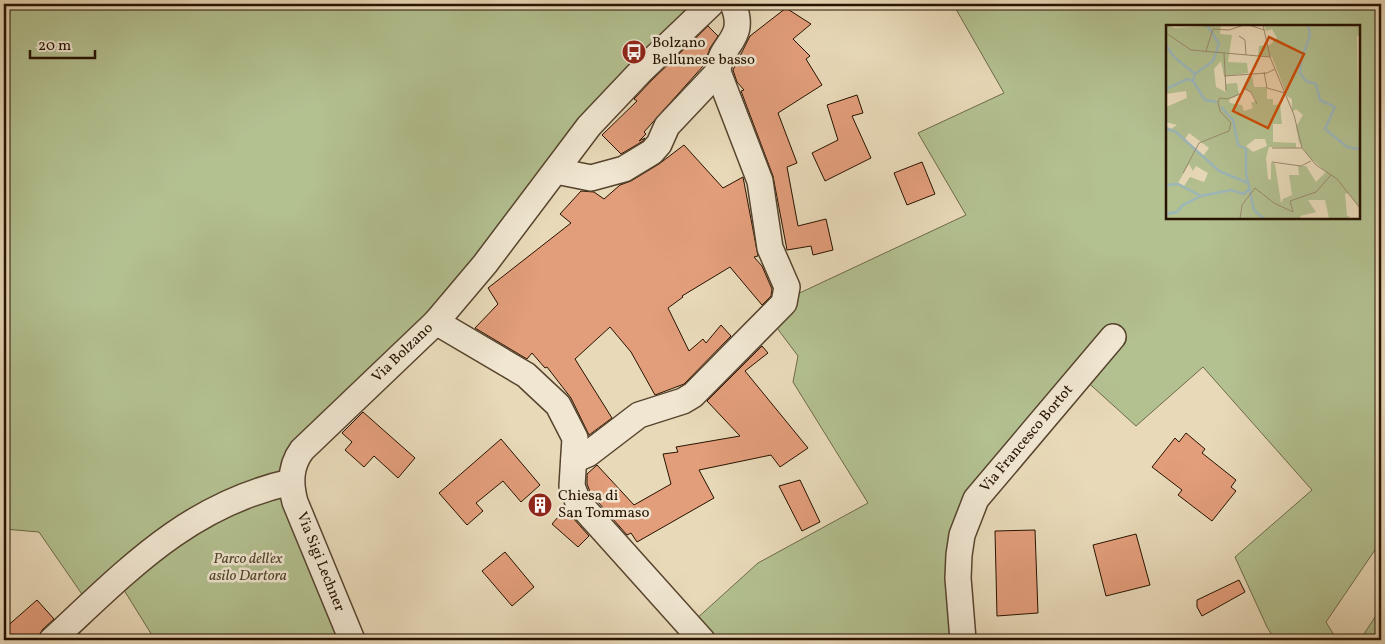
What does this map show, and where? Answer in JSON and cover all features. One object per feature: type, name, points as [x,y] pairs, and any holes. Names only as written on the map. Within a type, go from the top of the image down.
[{"type":"street","name":"Via Bolzano","points":[[292,482],[295,459],[302,450],[436,322],[485,264],[589,126],[642,70],[711,4]]},
{"type":"street","points":[[556,171],[591,178],[624,169],[652,152],[659,144],[667,126],[718,72],[721,58],[737,34],[738,18],[733,4]]},
{"type":"street","points":[[574,460],[588,454],[639,415],[683,401],[693,395],[784,303],[787,296],[786,287],[770,248],[760,181],[718,72]]},
{"type":"street","points":[[436,322],[526,375],[558,405],[572,428],[576,446],[572,486],[578,502],[702,640]]},
{"type":"street","name":"Via Francesco Bortot","points":[[963,640],[958,578],[959,555],[964,528],[976,498],[1113,337]]},
{"type":"street","points":[[52,640],[124,574],[195,519],[261,489],[292,482]]},
{"type":"street","name":"Via Sigi Lechner","points":[[292,482],[295,502],[352,640]]},
{"type":"green space","name":"Parco dell'ex asilo Dartora","points":[[4,4],[705,4],[424,323],[285,463],[356,640],[155,640],[114,574],[86,600],[39,532],[4,529]]},
{"type":"green space","points":[[953,4],[1381,4],[1381,541],[1326,622],[1337,640],[1275,640],[1267,627],[1235,557],[1312,490],[1203,367],[1136,426],[1072,368],[967,492],[970,640],[693,640],[684,630],[758,563],[868,503],[793,382],[798,356],[771,320],[791,297],[966,215],[918,133],[1004,93]]},
{"type":"green space","points":[[1381,608],[1381,640],[1360,640]]},
{"type":"building","points":[[786,8],[811,24],[793,39],[810,56],[806,59],[822,85],[778,113],[797,163],[787,167],[798,226],[826,219],[833,250],[813,255],[811,246],[787,250],[773,176],[741,91],[744,90],[737,82],[733,70],[750,36]]},
{"type":"building","points":[[708,26],[718,36],[710,48],[704,65],[644,132],[646,134],[639,141],[645,138],[643,141],[621,154],[602,135],[637,101],[634,99],[652,80]]},
{"type":"building","points":[[857,95],[863,113],[852,116],[871,158],[825,181],[812,153],[838,140],[827,105]]},
{"type":"building","points":[[684,145],[723,188],[743,177],[758,256],[754,257],[762,266],[772,289],[771,296],[762,305],[730,267],[682,296],[668,308],[689,351],[703,339],[706,343],[721,325],[731,336],[684,384],[655,395],[631,352],[610,327],[575,359],[612,418],[589,435],[571,398],[547,367],[545,368],[532,353],[527,359],[475,328],[498,304],[488,288],[571,223],[560,214],[581,191],[594,192],[604,199],[620,185],[631,181],[659,164]]},
{"type":"building","points":[[922,162],[935,194],[907,205],[894,173]]},
{"type":"building","points":[[762,346],[768,353],[745,371],[808,448],[780,467],[771,455],[699,470],[714,498],[637,542],[631,533],[627,535],[591,494],[587,484],[587,474],[597,465],[634,505],[671,484],[663,454],[678,452],[676,447],[740,436],[707,401]]},
{"type":"building","points":[[363,412],[415,458],[398,478],[374,456],[364,467],[345,450],[352,442],[342,433]]},
{"type":"building","points":[[1186,433],[1205,449],[1202,453],[1236,480],[1231,487],[1236,491],[1212,521],[1178,495],[1182,490],[1152,467],[1175,438],[1179,442]]},
{"type":"building","points":[[501,439],[540,485],[521,502],[503,481],[476,503],[483,511],[467,525],[439,493]]},
{"type":"building","points":[[800,480],[820,522],[802,531],[779,486]]},
{"type":"building","points":[[565,509],[589,536],[578,547],[552,524]]},
{"type":"building","points":[[1035,530],[1038,613],[997,616],[995,531]]},
{"type":"building","points":[[1136,534],[1150,585],[1106,596],[1093,545]]},
{"type":"building","points":[[505,552],[534,587],[512,606],[482,571]]},
{"type":"building","points":[[1239,580],[1245,592],[1202,616],[1197,607],[1197,600]]},
{"type":"building","points":[[37,600],[54,619],[42,630],[38,640],[4,640],[4,629]]},
{"type":"place","name":"Bolzano Bellunese basso","points":[[634,52]]},
{"type":"place","name":"Chiesa di San Tommaso","points":[[540,505]]}]
